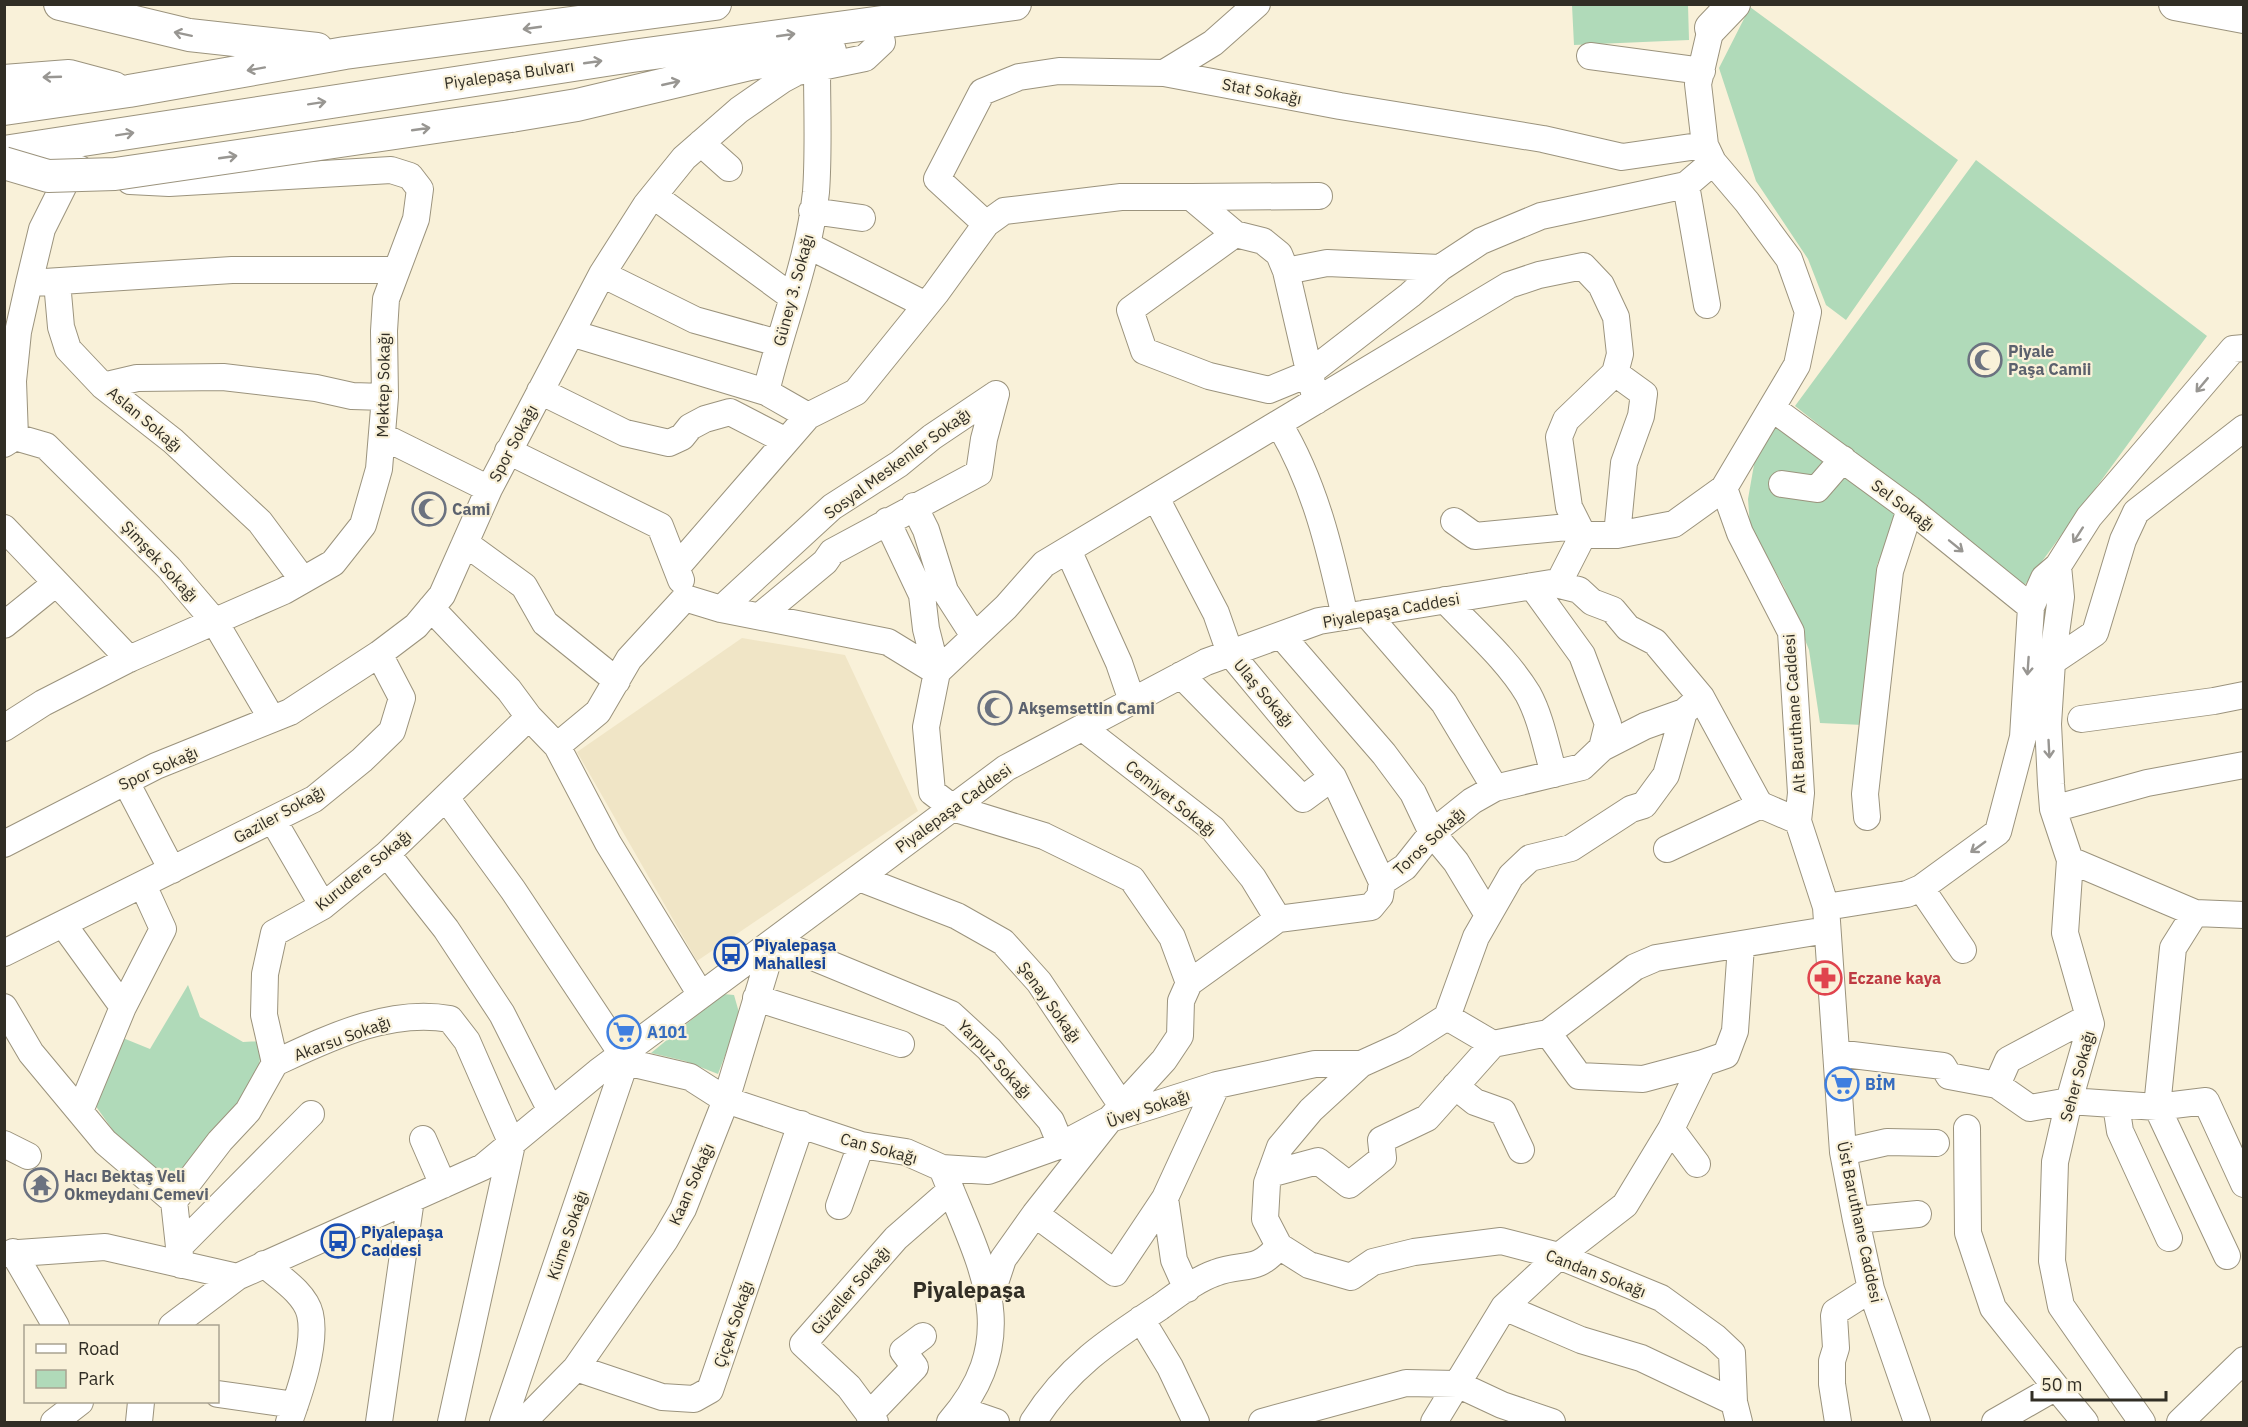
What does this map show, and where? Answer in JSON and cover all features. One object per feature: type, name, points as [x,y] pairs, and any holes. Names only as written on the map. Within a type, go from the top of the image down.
[{"type":"main road","points":[[60,4],[189,35],[345,53]]},
{"type":"main road","points":[[4,109],[129,92],[345,53],[714,4]]},
{"type":"main road","points":[[1710,16],[1734,4]]},
{"type":"main road","points":[[2175,4],[2244,17]]},
{"type":"main road","points":[[4,163],[48,176],[115,174],[511,116],[577,105],[750,64],[951,30],[1013,5]]},
{"type":"main road","name":"Piyalepaşa Bulvarı","points":[[4,152],[76,154],[620,58],[1013,5]]},
{"type":"main road","points":[[4,81],[69,76],[129,92]]},
{"type":"street","points":[[1164,73],[1213,43],[1257,4]]},
{"type":"street","points":[[1454,521],[1475,536],[1580,530],[1617,535],[1674,524],[1724,488],[1797,365],[1808,312],[1789,259],[1709,153],[1698,84],[1710,16]]},
{"type":"street","name":"Spor Sokağı","points":[[4,844],[126,782],[290,712],[379,654],[416,626],[442,595],[489,489],[602,274],[654,196],[684,158],[739,110],[782,80],[796,72],[865,58],[882,42]]},
{"type":"street","points":[[1590,56],[1702,71]]},
{"type":"street","name":"Güney 3. Sokağı","points":[[766,392],[807,245],[816,192],[817,68]]},
{"type":"street","name":"Stat Sokağı","points":[[986,224],[937,179],[982,92],[1019,76],[1059,71],[1164,73],[1340,106],[1543,139],[1622,157],[1709,153]]},
{"type":"street","points":[[701,143],[729,168]]},
{"type":"street","points":[[1235,234],[1130,310],[1144,351],[1209,376],[1269,390],[1308,374],[1410,296],[1440,268],[1481,241],[1541,216],[1686,185],[1709,153]]},
{"type":"street","points":[[4,176],[76,154]]},
{"type":"street","points":[[10,440],[18,332],[29,284],[42,229],[76,154]]},
{"type":"street","name":"Mektep Sokağı","points":[[4,728],[43,703],[129,659],[303,580],[333,563],[363,525],[379,470],[385,397],[386,299],[416,219],[420,189],[410,176],[391,170],[169,183],[121,181],[76,154]]},
{"type":"street","points":[[1686,185],[1707,305]]},
{"type":"street","points":[[654,196],[792,297]]},
{"type":"street","points":[[1191,196],[1235,234],[1263,241],[1280,254],[1316,401]]},
{"type":"street","points":[[677,567],[808,416],[856,393],[926,305],[986,224],[1004,211],[1121,197],[1319,196]]},
{"type":"street","points":[[812,211],[862,218]]},
{"type":"street","points":[[807,245],[926,305]]},
{"type":"street","points":[[1286,271],[1327,263],[1440,268]]},
{"type":"street","points":[[937,672],[1006,607],[1044,564],[1509,285],[1539,275],[1583,266],[1601,285],[1616,317],[1620,354],[1615,373],[1566,420],[1560,437],[1569,507],[1580,530]]},
{"type":"street","points":[[29,284],[232,270],[396,270]]},
{"type":"street","points":[[602,274],[695,320],[778,343]]},
{"type":"street","points":[[57,282],[61,327],[68,349],[103,386]]},
{"type":"street","points":[[571,333],[766,392],[808,416]]},
{"type":"street","points":[[1270,1174],[1318,1161],[1349,1185],[1383,1158],[1381,1140],[1427,1118],[1493,1044],[1548,1034],[1635,967],[1656,958],[1741,946],[1907,894],[1921,888],[1998,832],[2023,737],[2031,607],[2044,578],[2058,566],[2089,517],[2233,349],[2244,348]]},
{"type":"street","points":[[1615,373],[1644,394],[1641,416],[1624,463],[1617,535]]},
{"type":"street","name":"Aslan Sokağı","points":[[103,386],[137,378],[223,377],[316,388],[352,396],[385,397]]},
{"type":"street","name":"Aslan Sokağı","points":[[103,386],[173,441],[260,522],[303,580]]},
{"type":"street","points":[[540,391],[625,433],[669,442],[682,437],[690,427],[705,419],[730,412],[786,441]]},
{"type":"street","name":"Sosyal Meskenler Sokağı","points":[[721,609],[832,507],[899,464],[932,437],[996,394],[984,439],[979,473],[914,506]]},
{"type":"street","name":"Sel Sokağı","points":[[1773,408],[1910,510],[2031,607]]},
{"type":"street","points":[[1279,424],[1298,456],[1356,615],[1444,703],[1495,788]]},
{"type":"street","points":[[2052,662],[2095,633],[2123,540],[2136,512],[2244,428]]},
{"type":"street","points":[[382,436],[489,489]]},
{"type":"street","name":"Şimşek Sokağı","points":[[10,440],[46,446],[170,568],[214,622],[272,719]]},
{"type":"street","points":[[508,451],[660,526],[677,567],[685,598]]},
{"type":"street","points":[[1782,484],[1817,489],[1843,459]]},
{"type":"street","name":"Alt Baruthane Caddesi","points":[[1724,488],[1740,532],[1791,632],[1802,793],[1798,821]]},
{"type":"street","name":"Ulaş Sokağı","points":[[1156,498],[1216,613],[1230,653],[1333,777],[1382,882]]},
{"type":"street","points":[[760,616],[825,562],[832,552],[914,506],[926,530],[945,591],[974,636]]},
{"type":"street","points":[[1867,817],[1865,794],[1890,572],[1910,510]]},
{"type":"street","points":[[887,521],[922,595],[926,629],[937,672],[926,727],[932,792],[953,808],[1044,836],[1132,879],[1172,937],[1189,984]]},
{"type":"street","points":[[4,528],[129,659]]},
{"type":"street","points":[[1545,585],[1580,530]]},
{"type":"street","points":[[465,543],[524,586],[545,623],[617,681]]},
{"type":"street","points":[[1068,550],[1119,663],[1132,701]]},
{"type":"street","name":"Seher Sokağı","points":[[2058,566],[2061,597],[2052,662],[2048,724],[2053,808],[2070,860],[2065,933],[2091,1024],[2069,1101],[2055,1162],[2052,1261],[2061,1306],[2142,1422]]},
{"type":"street","points":[[4,625],[56,583]]},
{"type":"street","points":[[1545,585],[1578,590],[1592,602],[1613,610],[1628,628],[1655,642],[1693,705],[1761,805],[1798,821],[1826,918]]},
{"type":"street","points":[[1545,585],[1582,655],[1608,724],[1602,748]]},
{"type":"street","name":"Piyalepaşa Caddesi","points":[[173,1325],[237,1277],[483,1167],[701,995],[1006,768],[1181,675],[1230,653],[1319,621],[1545,585]]},
{"type":"street","points":[[685,598],[721,609],[888,642],[937,672]]},
{"type":"street","points":[[557,746],[597,712],[629,659],[685,598]]},
{"type":"street","points":[[1445,600],[1507,666],[1528,694],[1540,725],[1554,774]]},
{"type":"street","points":[[431,608],[509,690],[529,717],[557,746],[608,843],[701,995]]},
{"type":"street","points":[[1281,635],[1384,754],[1413,793],[1432,833],[1456,862],[1488,915]]},
{"type":"street","name":"Gaziler Sokağı","points":[[4,953],[314,799],[362,760],[392,731],[402,698],[379,654]]},
{"type":"street","points":[[1181,675],[1302,799],[1333,777]]},
{"type":"street","points":[[2081,719],[2244,695]]},
{"type":"street","points":[[1033,1422],[1048,1398],[1073,1370],[1104,1343],[1215,1273],[1266,1262],[1279,1246],[1265,1219],[1267,1183],[1280,1147],[1311,1110],[1361,1064],[1403,1046],[1447,1017],[1476,937],[1511,876],[1530,858],[1571,848],[1632,808],[1644,805],[1666,776],[1693,705]]},
{"type":"street","name":"Toros Sokağı","points":[[1278,919],[1371,907],[1380,896],[1382,882],[1405,867],[1432,833],[1472,801],[1495,788],[1582,767],[1602,748],[1693,705]]},
{"type":"street","name":"Kurudere Sokağı","points":[[275,1063],[264,1016],[265,974],[274,933],[323,906],[387,854],[529,717]]},
{"type":"street","name":"Cemiyet Sokağı","points":[[1083,728],[1213,830],[1253,878],[1278,919]]},
{"type":"street","points":[[2053,808],[2147,783],[2244,765]]},
{"type":"street","points":[[126,782],[172,870]]},
{"type":"street","points":[[446,798],[526,909],[626,1055]]},
{"type":"street","points":[[1667,849],[1761,805]]},
{"type":"street","points":[[273,820],[323,906]]},
{"type":"street","points":[[387,854],[446,929],[502,1014],[551,1112]]},
{"type":"street","points":[[2070,860],[2195,913],[2244,915]]},
{"type":"street","name":"Şenay Sokağı","points":[[859,878],[957,916],[1003,942],[1039,982],[1116,1113]]},
{"type":"street","points":[[80,1111],[123,1007],[163,928],[142,885]]},
{"type":"street","points":[[1921,888],[1963,950]]},
{"type":"street","points":[[2195,913],[2173,948],[2157,1107],[2227,1256]]},
{"type":"street","name":"Üst Baruthane Caddesi","points":[[1826,918],[1843,1152],[1871,1289],[1917,1422]]},
{"type":"street","points":[[991,1295],[1003,1259],[1035,1214],[1116,1113],[1164,1060],[1180,1036],[1181,1001],[1189,984],[1278,919]]},
{"type":"street","points":[[63,924],[123,1007]]},
{"type":"street","name":"Kaan Sokağı","points":[[524,1422],[576,1368],[665,1240],[682,1209],[726,1100],[774,941]]},
{"type":"street","name":"Yarpuz Sokağı","points":[[774,941],[951,1014],[990,1049],[1051,1121],[1061,1145]]},
{"type":"street","points":[[1548,1034],[1579,1076],[1643,1079],[1703,1064],[1726,1055],[1735,1031],[1741,946]]},
{"type":"street","points":[[756,998],[901,1044]]},
{"type":"street","points":[[4,1007],[31,1053],[105,1142],[174,1201],[180,1256]]},
{"type":"street","name":"Akarsu Sokağı","points":[[275,1063],[312,1046],[377,1022],[414,1016],[450,1019],[467,1041],[512,1144]]},
{"type":"street","points":[[1447,1017],[1493,1044]]},
{"type":"street","points":[[1997,1085],[2008,1060],[2089,1017]]},
{"type":"street","points":[[1836,1053],[1944,1066],[1949,1076],[1997,1085],[2030,1108],[2069,1101],[2157,1107],[2205,1101],[2244,1184]]},
{"type":"street","name":"Can Sokağı","points":[[626,1055],[690,1077],[726,1100],[861,1145],[906,1152],[946,1179]]},
{"type":"street","name":"Küme Sokağı","points":[[503,1422],[626,1055]]},
{"type":"street","points":[[174,1201],[220,1141],[248,1111],[275,1063]]},
{"type":"street","name":"Üvey Sokağı","points":[[946,1179],[988,1172],[1061,1145],[1116,1113],[1217,1085],[1315,1064],[1361,1064]]},
{"type":"street","points":[[1434,1422],[1504,1307],[1559,1256],[1625,1204],[1671,1129],[1703,1064]]},
{"type":"street","points":[[1035,1214],[1115,1273],[1165,1198],[1217,1085]]},
{"type":"street","points":[[1455,1086],[1475,1102],[1503,1112],[1521,1150]]},
{"type":"street","points":[[2116,1105],[2120,1131],[2169,1238]]},
{"type":"street","points":[[180,1256],[311,1114]]},
{"type":"street","name":"Çiçek Sokağı","points":[[576,1368],[662,1397],[694,1400],[711,1389],[801,1124]]},
{"type":"street","points":[[1967,1128],[1968,1233],[1993,1308],[2085,1422]]},
{"type":"street","points":[[1671,1129],[1697,1164]]},
{"type":"street","points":[[423,1139],[443,1185]]},
{"type":"street","points":[[1843,1152],[1887,1142],[1936,1143]]},
{"type":"street","points":[[4,1144],[28,1156]]},
{"type":"street","points":[[451,1422],[512,1144]]},
{"type":"street","points":[[839,1206],[861,1145]]},
{"type":"street","points":[[946,1179],[991,1295],[993,1335],[987,1362],[955,1416],[996,1422]]},
{"type":"street","name":"Güzeller Sokağı","points":[[872,1419],[849,1388],[803,1344],[946,1179]]},
{"type":"street","points":[[1165,1198],[1174,1260],[1187,1289]]},
{"type":"street","points":[[379,1422],[411,1199]]},
{"type":"street","points":[[1856,1220],[1918,1214]]},
{"type":"street","name":"Candan Sokağı","points":[[1279,1246],[1309,1265],[1352,1277],[1373,1262],[1414,1252],[1501,1241],[1559,1256],[1661,1298],[1715,1337],[1732,1353],[1736,1412]]},
{"type":"street","points":[[55,1325],[9,1253],[105,1247],[180,1256],[237,1277]]},
{"type":"street","points":[[219,1394],[292,1414],[309,1350],[310,1314],[293,1288],[264,1264]]},
{"type":"street","points":[[1839,1422],[1832,1384],[1832,1361],[1836,1348],[1835,1312],[1871,1289]]},
{"type":"street","points":[[1504,1307],[1581,1340],[1641,1358],[1736,1412]]},
{"type":"street","points":[[1141,1318],[1170,1367],[1196,1422]]},
{"type":"street","points":[[872,1419],[915,1367],[903,1351],[923,1336]]},
{"type":"street","points":[[2180,1422],[2244,1360]]},
{"type":"street","points":[[1262,1422],[1407,1383],[1457,1384],[1502,1405],[1552,1422]]},
{"type":"street","points":[[1995,1422],[2056,1387]]},
{"type":"street","points":[[54,1422],[78,1403]]},
{"type":"street","points":[[139,1422],[141,1403]]},
{"type":"shaded area","points":[[742,638],[845,655],[918,811],[697,961],[577,752]]},
{"type":"green space","points":[[1572,5],[1688,5],[1689,40],[1574,45]]},
{"type":"green space","points":[[1750,7],[1958,160],[1846,320],[1826,305],[1808,259],[1756,181],[1719,68]]},
{"type":"green space","points":[[1976,160],[2207,336],[2024,586],[1795,406]]},
{"type":"green space","points":[[1778,423],[1899,512],[1877,565],[1863,725],[1820,723],[1809,650],[1784,587],[1750,526],[1748,499],[1755,459]]},
{"type":"green space","points":[[188,985],[200,1017],[243,1042],[262,1041],[253,1082],[243,1101],[218,1136],[173,1183],[134,1160],[95,1105],[118,1036],[150,1049]]},
{"type":"green space","points":[[723,994],[734,995],[740,1016],[718,1074],[685,1061],[651,1053]]},
{"type":"place","name":"Piyale Paşa Camii","points":[[1985,360]]},
{"type":"place","name":"Cami","points":[[429,509]]},
{"type":"place","name":"Akşemsettin Cami","points":[[995,708]]},
{"type":"place","name":"Piyalepaşa Mahallesi","points":[[731,954]]},
{"type":"place","name":"Eczane kaya","points":[[1825,978]]},
{"type":"place","name":"A101","points":[[624,1032]]},
{"type":"place","name":"BİM","points":[[1842,1084]]},
{"type":"place","name":"Hacı Bektaş Veli Okmeydanı Cemevi","points":[[41,1185]]},
{"type":"place","name":"Piyalepaşa Caddesi","points":[[338,1241]]},
{"type":"district","name":"Piyalepaşa","points":[[969,1290]]}]
